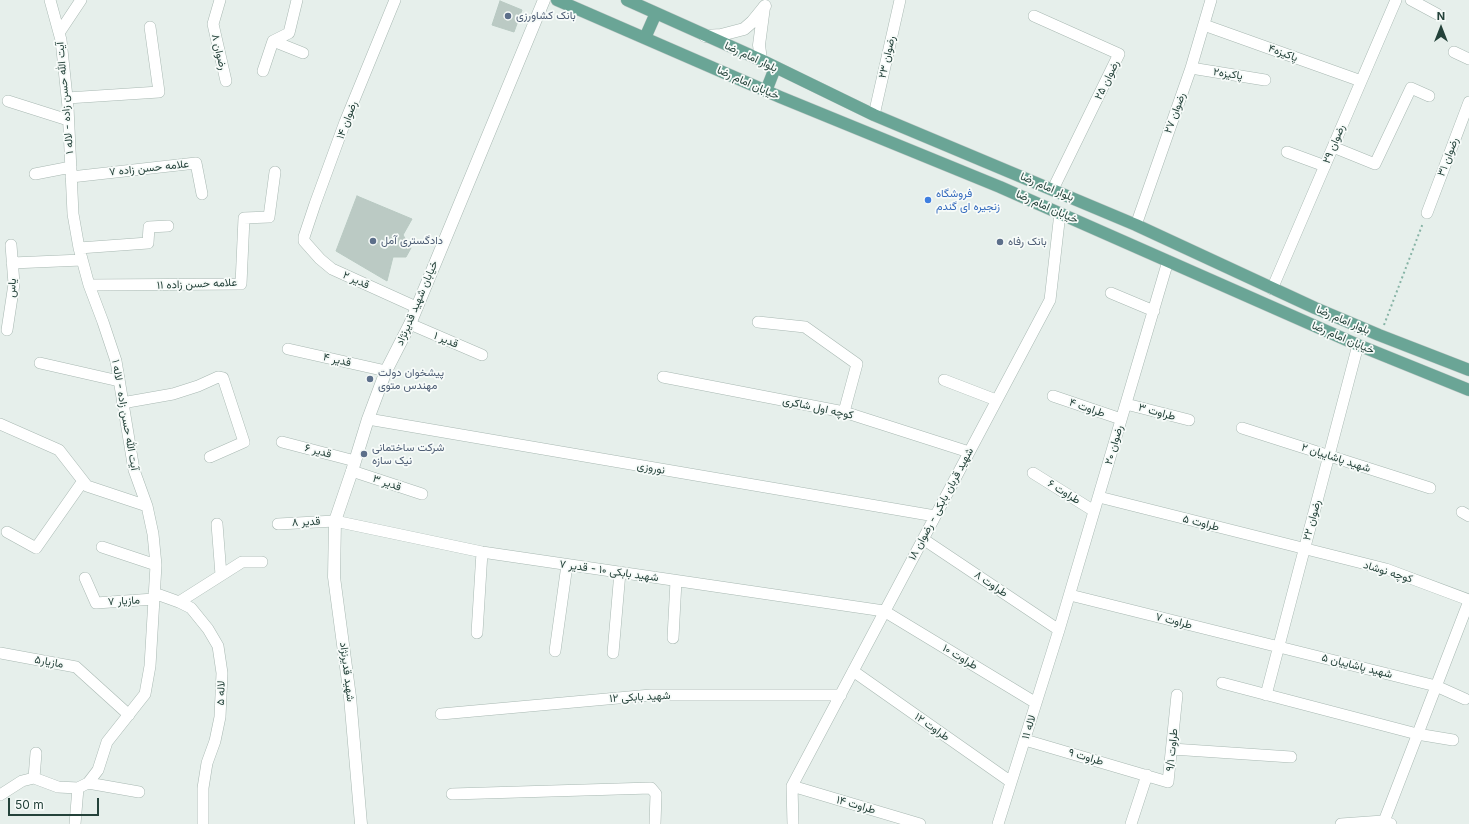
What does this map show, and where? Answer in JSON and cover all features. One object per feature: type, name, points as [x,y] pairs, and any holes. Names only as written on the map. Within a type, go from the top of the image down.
[{"type":"main road","name":"خیابان امام رضا","points":[[557,0],[766,91],[1000,187],[1358,345],[1469,390]]},
{"type":"main road","name":"بلوار امام رضا","points":[[627,0],[761,60],[874,115],[1136,225],[1272,289],[1380,336],[1469,370]]},
{"type":"main road","points":[[645,38],[656,13]]},
{"type":"main road","points":[[766,91],[775,68]]},
{"type":"street","name":"آیت الله حسن زاده - لاله ۱","points":[[34,778],[58,787],[78,788],[88,783],[98,770],[107,742],[145,694],[150,666],[156,565],[153,534],[147,506],[134,470],[116,361],[89,285],[79,248],[73,214],[67,98],[61,40],[50,0]]},
{"type":"street","points":[[59,33],[81,0]]},
{"type":"street","name":"رضوان ۸","points":[[220,0],[213,24],[226,81]]},
{"type":"street","points":[[263,71],[273,42],[289,33],[297,0]]},
{"type":"street","name":"رضوان ۱۴","points":[[304,241],[315,204],[345,122],[395,0]]},
{"type":"street","name":"خيابان شهيد قديرنژاد","points":[[335,521],[368,419],[386,371],[410,324],[544,0]]},
{"type":"street","name":"رضوان ۲۳","points":[[874,115],[900,0]]},
{"type":"street","name":"رضوان ۲۷","points":[[1136,225],[1191,68],[1211,0]]},
{"type":"street","name":"رضوان ۲۹","points":[[1272,289],[1396,0]]},
{"type":"street","points":[[1411,0],[1437,14]]},
{"type":"street","points":[[705,36],[721,35],[744,29],[752,22],[766,3]]},
{"type":"street","points":[[761,60],[759,45],[766,3]]},
{"type":"street","name":"رضوان ۲۵","points":[[1034,16],[1119,54],[1053,189]]},
{"type":"street","name":"پاکیزه۴","points":[[1204,25],[1361,81]]},
{"type":"street","points":[[67,98],[159,92],[150,27]]},
{"type":"street","points":[[273,42],[304,53]]},
{"type":"street","points":[[1454,52],[1469,59]]},
{"type":"street","name":"پاکیزه۲","points":[[1191,68],[1265,80]]},
{"type":"street","points":[[1333,147],[1375,164],[1411,88],[1429,96]]},
{"type":"street","points":[[8,101],[68,120]]},
{"type":"street","name":"رضوان ۳۱","points":[[1427,213],[1469,102]]},
{"type":"street","points":[[1287,152],[1325,166]]},
{"type":"street","name":"علامه حسن زاده ۷","points":[[71,172],[196,163],[202,194]]},
{"type":"street","points":[[35,174],[71,172]]},
{"type":"street","name":"علامه حسن زاده ۱۱","points":[[89,285],[241,284],[244,218],[269,217],[275,172]]},
{"type":"street","name":"شهید قربان بابکی - رضوان ۱۸","points":[[792,786],[1050,300],[1060,213]]},
{"type":"street","points":[[79,248],[148,243],[149,227],[168,226]]},
{"type":"street","name":"قدیر ۲","points":[[304,241],[320,260],[332,269],[416,307]]},
{"type":"street","name":"یاس","points":[[7,330],[14,284],[11,245]]},
{"type":"street","points":[[12,263],[82,260]]},
{"type":"street","name":"رضوان ۲۰","points":[[1059,630],[1168,261]]},
{"type":"street","points":[[1112,293],[1154,311]]},
{"type":"street","points":[[758,322],[805,327],[857,364],[844,412]]},
{"type":"street","name":"قدیر ۱","points":[[410,324],[482,355]]},
{"type":"street","name":"رضوان ۲۲","points":[[1266,695],[1358,345]]},
{"type":"street","name":"قدیر ۴","points":[[288,349],[386,371]]},
{"type":"street","points":[[40,363],[119,380]]},
{"type":"street","points":[[122,403],[173,394],[198,386],[218,377],[223,378],[244,442],[210,457]]},
{"type":"street","name":"کوچه اول شاکری","points":[[662,378],[844,412],[969,452]]},
{"type":"street","points":[[944,380],[996,400]]},
{"type":"street","name":"طراوت ۴","points":[[1053,396],[1121,419]]},
{"type":"street","name":"طراوت ۳","points":[[1126,404],[1189,420]]},
{"type":"street","name":"نوروزی","points":[[368,419],[935,516]]},
{"type":"street","points":[[0,424],[59,450],[87,486],[147,506]]},
{"type":"street","name":"شهید پاشاییان ۲","points":[[1242,428],[1430,488]]},
{"type":"street","name":"قدیر ۶","points":[[282,442],[354,466]]},
{"type":"street","name":"قدیر ۳","points":[[354,466],[422,494]]},
{"type":"street","name":"طراوت ۶","points":[[1033,473],[1094,511]]},
{"type":"street","points":[[7,532],[36,548],[83,480]]},
{"type":"street","name":"طراوت ۵","points":[[1099,496],[1304,549]]},
{"type":"street","name":"قدیر ۸","points":[[278,524],[335,521]]},
{"type":"street","name":"شهید بابکی ۱۰ - قدیر ۷","points":[[335,521],[482,552],[884,611]]},
{"type":"street","name":"شهید قدیرنژاد","points":[[335,521],[334,577],[350,697],[361,824]]},
{"type":"street","points":[[217,524],[221,575]]},
{"type":"street","name":"طراوت ۸","points":[[923,539],[1059,630]]},
{"type":"street","points":[[102,547],[156,565]]},
{"type":"street","name":"کوچه نوشاد","points":[[1304,549],[1386,570],[1469,600]]},
{"type":"street","points":[[477,633],[482,552]]},
{"type":"street","points":[[179,602],[242,562],[262,562]]},
{"type":"street","points":[[555,651],[567,565]]},
{"type":"street","points":[[613,653],[620,572]]},
{"type":"street","name":"مازیار ۷","points":[[85,578],[96,603],[154,596]]},
{"type":"street","points":[[673,638],[676,581]]},
{"type":"street","name":"طراوت ۷","points":[[1070,595],[1279,647]]},
{"type":"street","name":"لاله ۵","points":[[154,596],[179,602],[191,608],[218,646],[222,673],[220,717],[215,741],[207,763],[203,788],[203,824]]},
{"type":"street","points":[[1341,824],[1386,823],[1417,734],[1469,600]]},
{"type":"street","name":"طراوت ۱۰","points":[[884,611],[1036,703]]},
{"type":"street","name":"لاله ۱۱","points":[[998,824],[1059,630]]},
{"type":"street","name":"شهید پاشاییان ۵","points":[[1279,647],[1436,686],[1465,699]]},
{"type":"street","name":"مازیار۵","points":[[0,653],[76,667],[128,715]]},
{"type":"street","name":"طراوت ۱۲","points":[[853,671],[1011,782]]},
{"type":"street","points":[[1222,683],[1417,734],[1453,740]]},
{"type":"street","name":"شهید بابکی ۱۲","points":[[441,714],[651,695],[841,694]]},
{"type":"street","name":"طراوت ۹/۱","points":[[1147,775],[1168,782],[1177,695]]},
{"type":"street","name":"طراوت ۹","points":[[1025,740],[1147,775]]},
{"type":"street","points":[[1172,750],[1292,757]]},
{"type":"street","points":[[0,795],[22,781],[34,778],[36,753]]},
{"type":"street","points":[[1131,824],[1147,775]]},
{"type":"street","points":[[88,783],[139,792]]},
{"type":"street","points":[[792,786],[793,824]]},
{"type":"street","name":"طراوت ۱۴","points":[[792,786],[920,824]]},
{"type":"street","points":[[75,824],[78,788]]},
{"type":"street","points":[[452,794],[651,788],[656,794],[655,824]]},
{"type":"path","points":[[1380,336],[1427,213]]},
{"type":"building","points":[[500,1],[522,10],[514,32],[492,25]]},
{"type":"building","name":"دادگستری آمل","points":[[357,196],[412,219],[403,235],[411,248],[406,257],[393,257],[387,281],[336,251]]},
{"type":"place","name":"بانک کشاورزی","points":[[508,16]]},
{"type":"place","name":"فروشگاه زنجیره ای گندم","points":[[928,200]]},
{"type":"place","name":"دادگستری آمل","points":[[373,241]]},
{"type":"place","name":"بانک رفاه","points":[[1000,242]]},
{"type":"place","name":"پیشخوان دولت مهندس متوی","points":[[370,379]]},
{"type":"place","name":"شرکت ساختمانی نیک سازه","points":[[364,454]]}]
